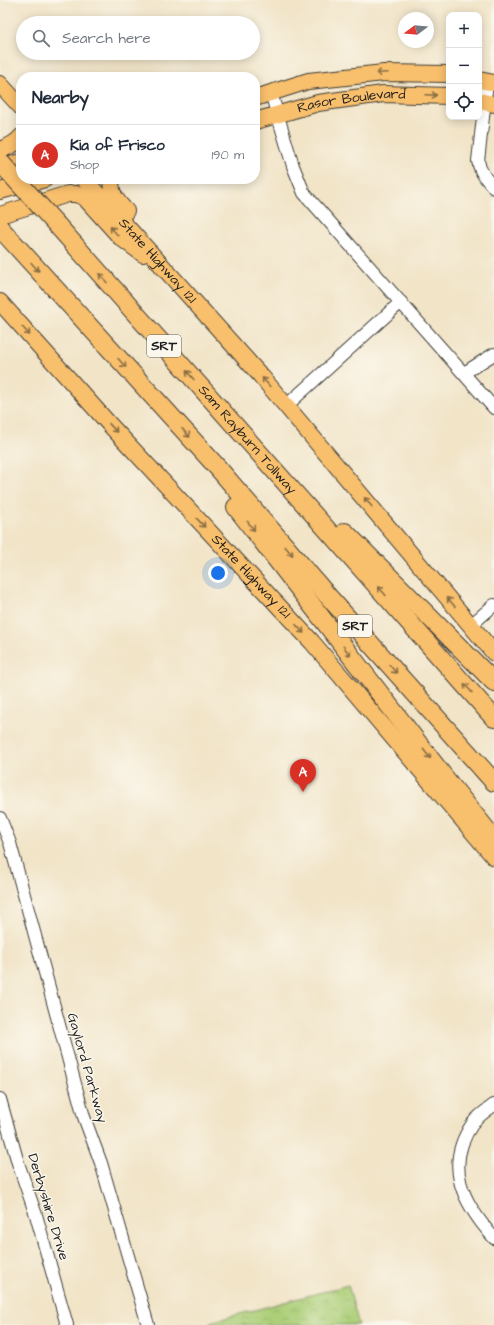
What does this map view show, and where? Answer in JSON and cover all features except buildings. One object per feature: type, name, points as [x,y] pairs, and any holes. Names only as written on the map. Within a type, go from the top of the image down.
[{"type":"highway","name":"Sam Rayburn Tollway","points":[[0,162],[16,180]]},
{"type":"highway","name":"Sam Rayburn Tollway","points":[[20,184],[494,718]]},
{"type":"highway","name":"SRT","points":[[4,233],[218,468],[327,595],[494,782]]},
{"type":"highway","points":[[271,467],[326,513],[369,558],[494,682]]},
{"type":"highway","points":[[218,468],[231,501],[445,778],[494,839]]},
{"type":"main road","name":"Rasor Boulevard","points":[[260,96],[308,81],[384,73],[446,74]]},
{"type":"main road","points":[[0,84],[16,102]]},
{"type":"main road","name":"Rasor Boulevard","points":[[260,119],[318,103],[383,94],[446,96]]},
{"type":"main road","points":[[0,150],[10,147],[16,142]]},
{"type":"main road","points":[[0,168],[16,163]]},
{"type":"main road","points":[[0,191],[26,184]]},
{"type":"main road","name":"State Highway 121","points":[[89,184],[168,271],[286,406],[494,653]]},
{"type":"main road","points":[[112,184],[112,191],[115,200],[147,236],[168,271]]},
{"type":"main road","points":[[0,215],[68,194],[76,194],[84,197],[120,238],[168,271]]},
{"type":"main road","name":"State Highway 121","points":[[0,302],[110,425],[312,642],[494,857]]},
{"type":"street","points":[[487,82],[486,102],[478,161],[480,169],[494,188]]},
{"type":"street","points":[[271,93],[293,166],[304,193],[494,408]]},
{"type":"street","points":[[286,406],[400,302]]},
{"type":"street","points":[[464,373],[494,354]]},
{"type":"street","points":[[470,626],[494,605]]},
{"type":"street","name":"Gaylord Parkway","points":[[0,818],[10,843],[84,1118],[100,1163],[148,1325]]},
{"type":"street","name":"Derbyshire Drive","points":[[0,1099],[18,1164],[36,1215],[66,1325]]},
{"type":"street","points":[[494,1105],[474,1122],[462,1143],[458,1164],[461,1189],[472,1210],[494,1238]]},
{"type":"green space","points":[[348,1285],[359,1325],[210,1325],[210,1322]]},
{"type":"place","name":"Kia of Frisco","points":[[303,792]]}]
